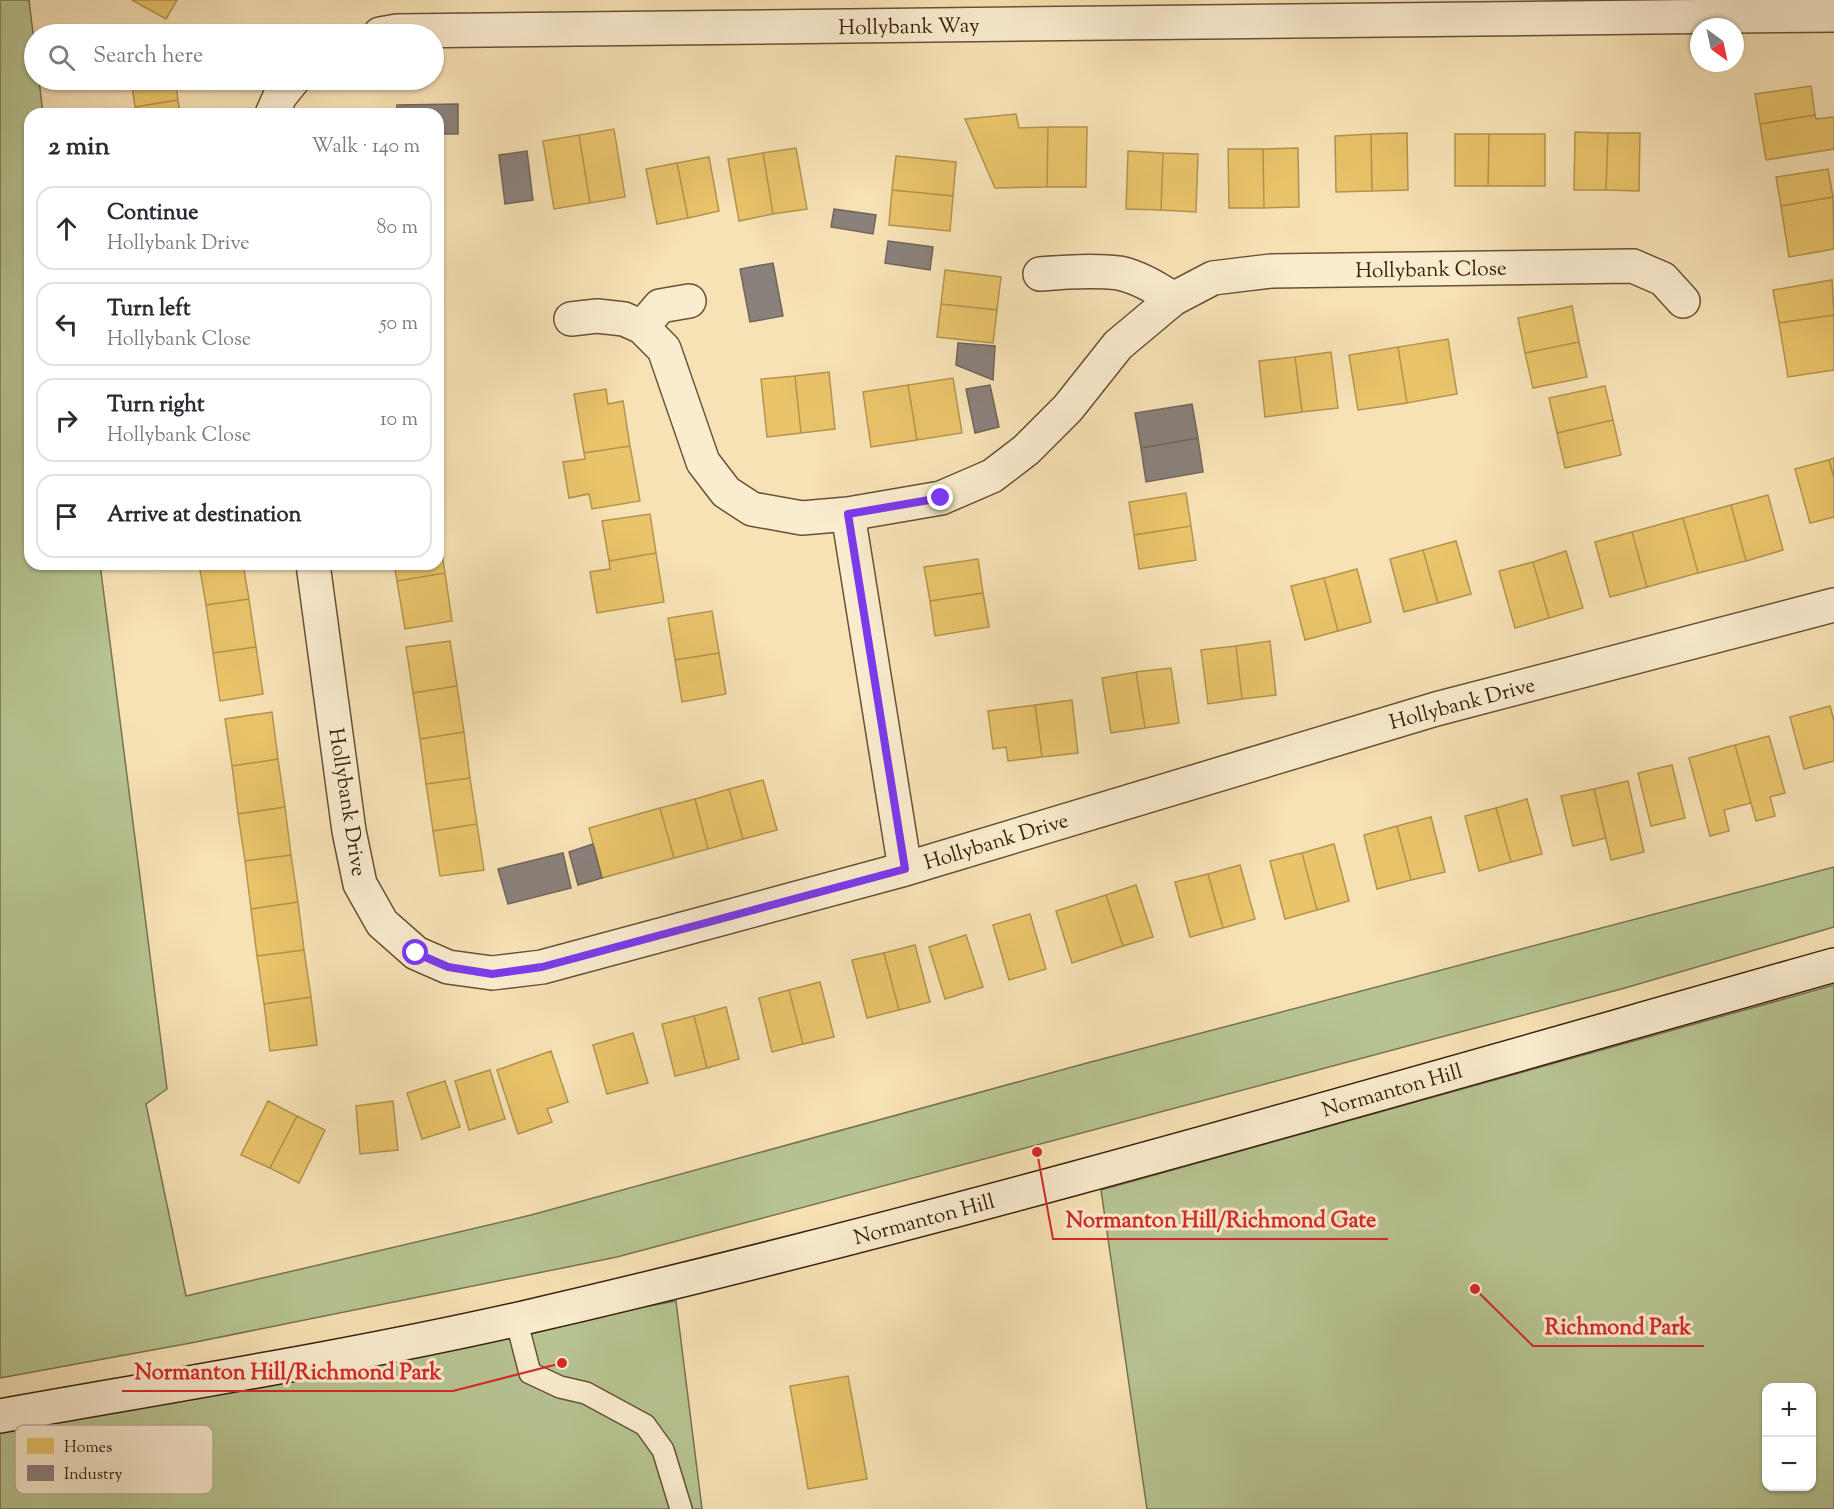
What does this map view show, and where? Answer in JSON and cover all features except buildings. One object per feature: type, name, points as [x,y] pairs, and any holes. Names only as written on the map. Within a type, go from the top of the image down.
[{"type":"street","name":"Hollybank Way","points":[[444,31],[1125,24],[1680,8],[1834,15]]},
{"type":"street","points":[[275,108],[285,90]]},
{"type":"street","name":"Hollybank Close","points":[[571,319],[597,316],[624,319],[642,327],[663,349],[703,462],[726,492],[752,509],[802,518],[848,514],[941,498],[992,476],[1026,450],[1068,408],[1118,345],[1173,299],[1213,278],[1271,271],[1633,266],[1663,279],[1683,301]]},
{"type":"street","points":[[1040,274],[1120,273],[1156,287],[1173,299]]},
{"type":"street","points":[[642,327],[660,306],[689,301]]},
{"type":"street","points":[[848,514],[905,869]]},
{"type":"street","name":"Hollybank Drive","points":[[314,570],[349,831],[360,884],[382,923],[416,953],[448,967],[492,974],[542,967],[905,869],[1436,709],[1834,605]]},
{"type":"street","name":"Normanton Hill","points":[[0,1416],[342,1355],[516,1319],[800,1252],[962,1210],[1834,965]]},
{"type":"lane","points":[[516,1319],[530,1372],[560,1387],[586,1393],[645,1425],[663,1450],[681,1509]]},
{"type":"green space","points":[[0,0],[29,0],[32,24],[24,24],[24,90],[40,90],[42,108],[24,108],[24,570],[101,570],[167,1089],[146,1104],[186,1296],[531,1215],[1087,1063],[1834,867],[1834,927],[1625,988],[617,1257],[196,1342],[0,1378]]},
{"type":"green space","points":[[1834,985],[1834,1509],[1147,1509],[1101,1190]]},
{"type":"green space","points":[[676,1301],[702,1509],[0,1509],[0,1427]]},
{"type":"place","name":"Normanton Hill/Richmond Gate","points":[[1037,1152]]},
{"type":"place","name":"Richmond Park","points":[[1475,1289]]},
{"type":"place","name":"Normanton Hill/Richmond Park","points":[[562,1363]]},
{"type":"route","points":[[416,953],[448,967],[492,974],[542,967],[905,869],[848,514],[941,498]]}]
